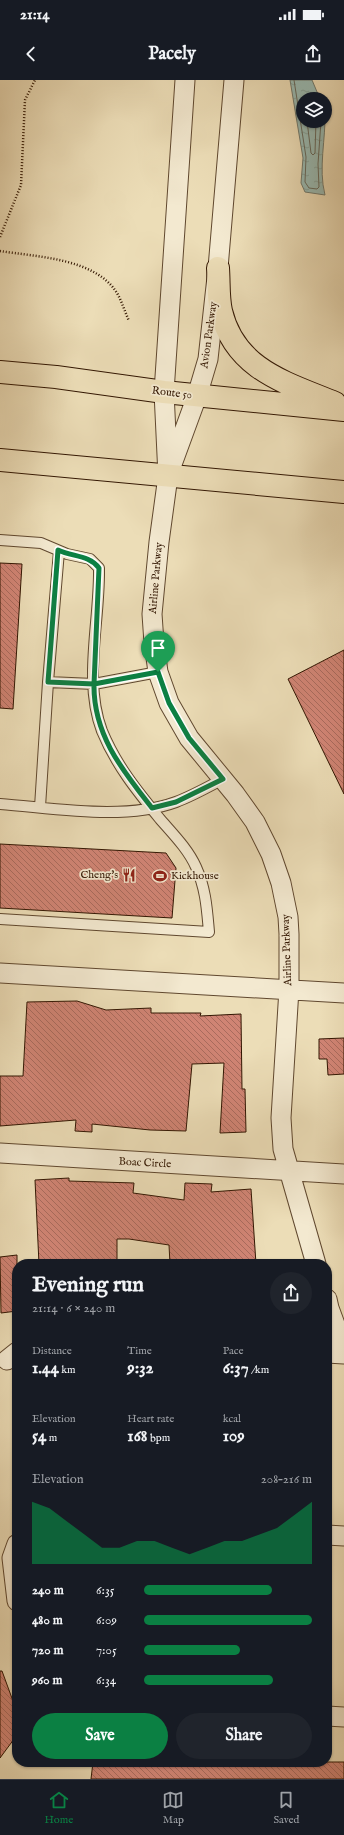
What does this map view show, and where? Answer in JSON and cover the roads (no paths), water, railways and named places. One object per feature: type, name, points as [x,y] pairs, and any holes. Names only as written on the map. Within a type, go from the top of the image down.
[{"type":"highway","points":[[218,268],[221,310],[229,336],[256,367],[271,376],[344,406]]},
{"type":"highway","name":"Route 50","points":[[0,372],[56,377],[197,396],[344,410]]},
{"type":"highway","points":[[0,460],[344,492]]},
{"type":"street","points":[[168,476],[164,392],[185,80]]},
{"type":"street","name":"Avion Parkway","points":[[168,476],[197,396],[208,359],[218,268],[234,80]]},
{"type":"street","name":"Airline Parkway","points":[[168,476],[159,542],[152,614],[158,672],[169,703],[189,738],[223,779],[255,822],[271,854],[281,883],[288,917],[289,934],[289,989],[281,1118],[283,1149],[315,1259]]},
{"type":"street","points":[[0,973],[344,993]]},
{"type":"street","name":"Boac Circle","points":[[0,1153],[344,1174]]},
{"type":"street","points":[[332,1318],[344,1350]]},
{"type":"street","points":[[332,1353],[344,1354]]},
{"type":"street","points":[[332,1535],[344,1536]]},
{"type":"street","points":[[332,1716],[344,1717]]},
{"type":"lane","points":[[0,540],[41,543],[67,554],[90,559],[99,568],[94,684],[96,713],[116,760],[126,777],[185,848],[196,866],[207,899],[209,932],[0,919]]},
{"type":"lane","points":[[40,807],[58,550]]},
{"type":"lane","points":[[48,682],[94,684],[158,672]]},
{"type":"lane","points":[[0,804],[119,813],[152,808],[176,802],[223,779]]},
{"type":"water","points":[[290,80],[312,80],[317,92],[296,92],[296,116]]},
{"type":"water","points":[[298,128],[325,128],[322,174],[325,195],[305,192],[301,183],[303,158]]},
{"type":"place","name":"Cheng's","points":[[129,875]]},
{"type":"place","name":"Kickhouse","points":[[160,876]]}]
